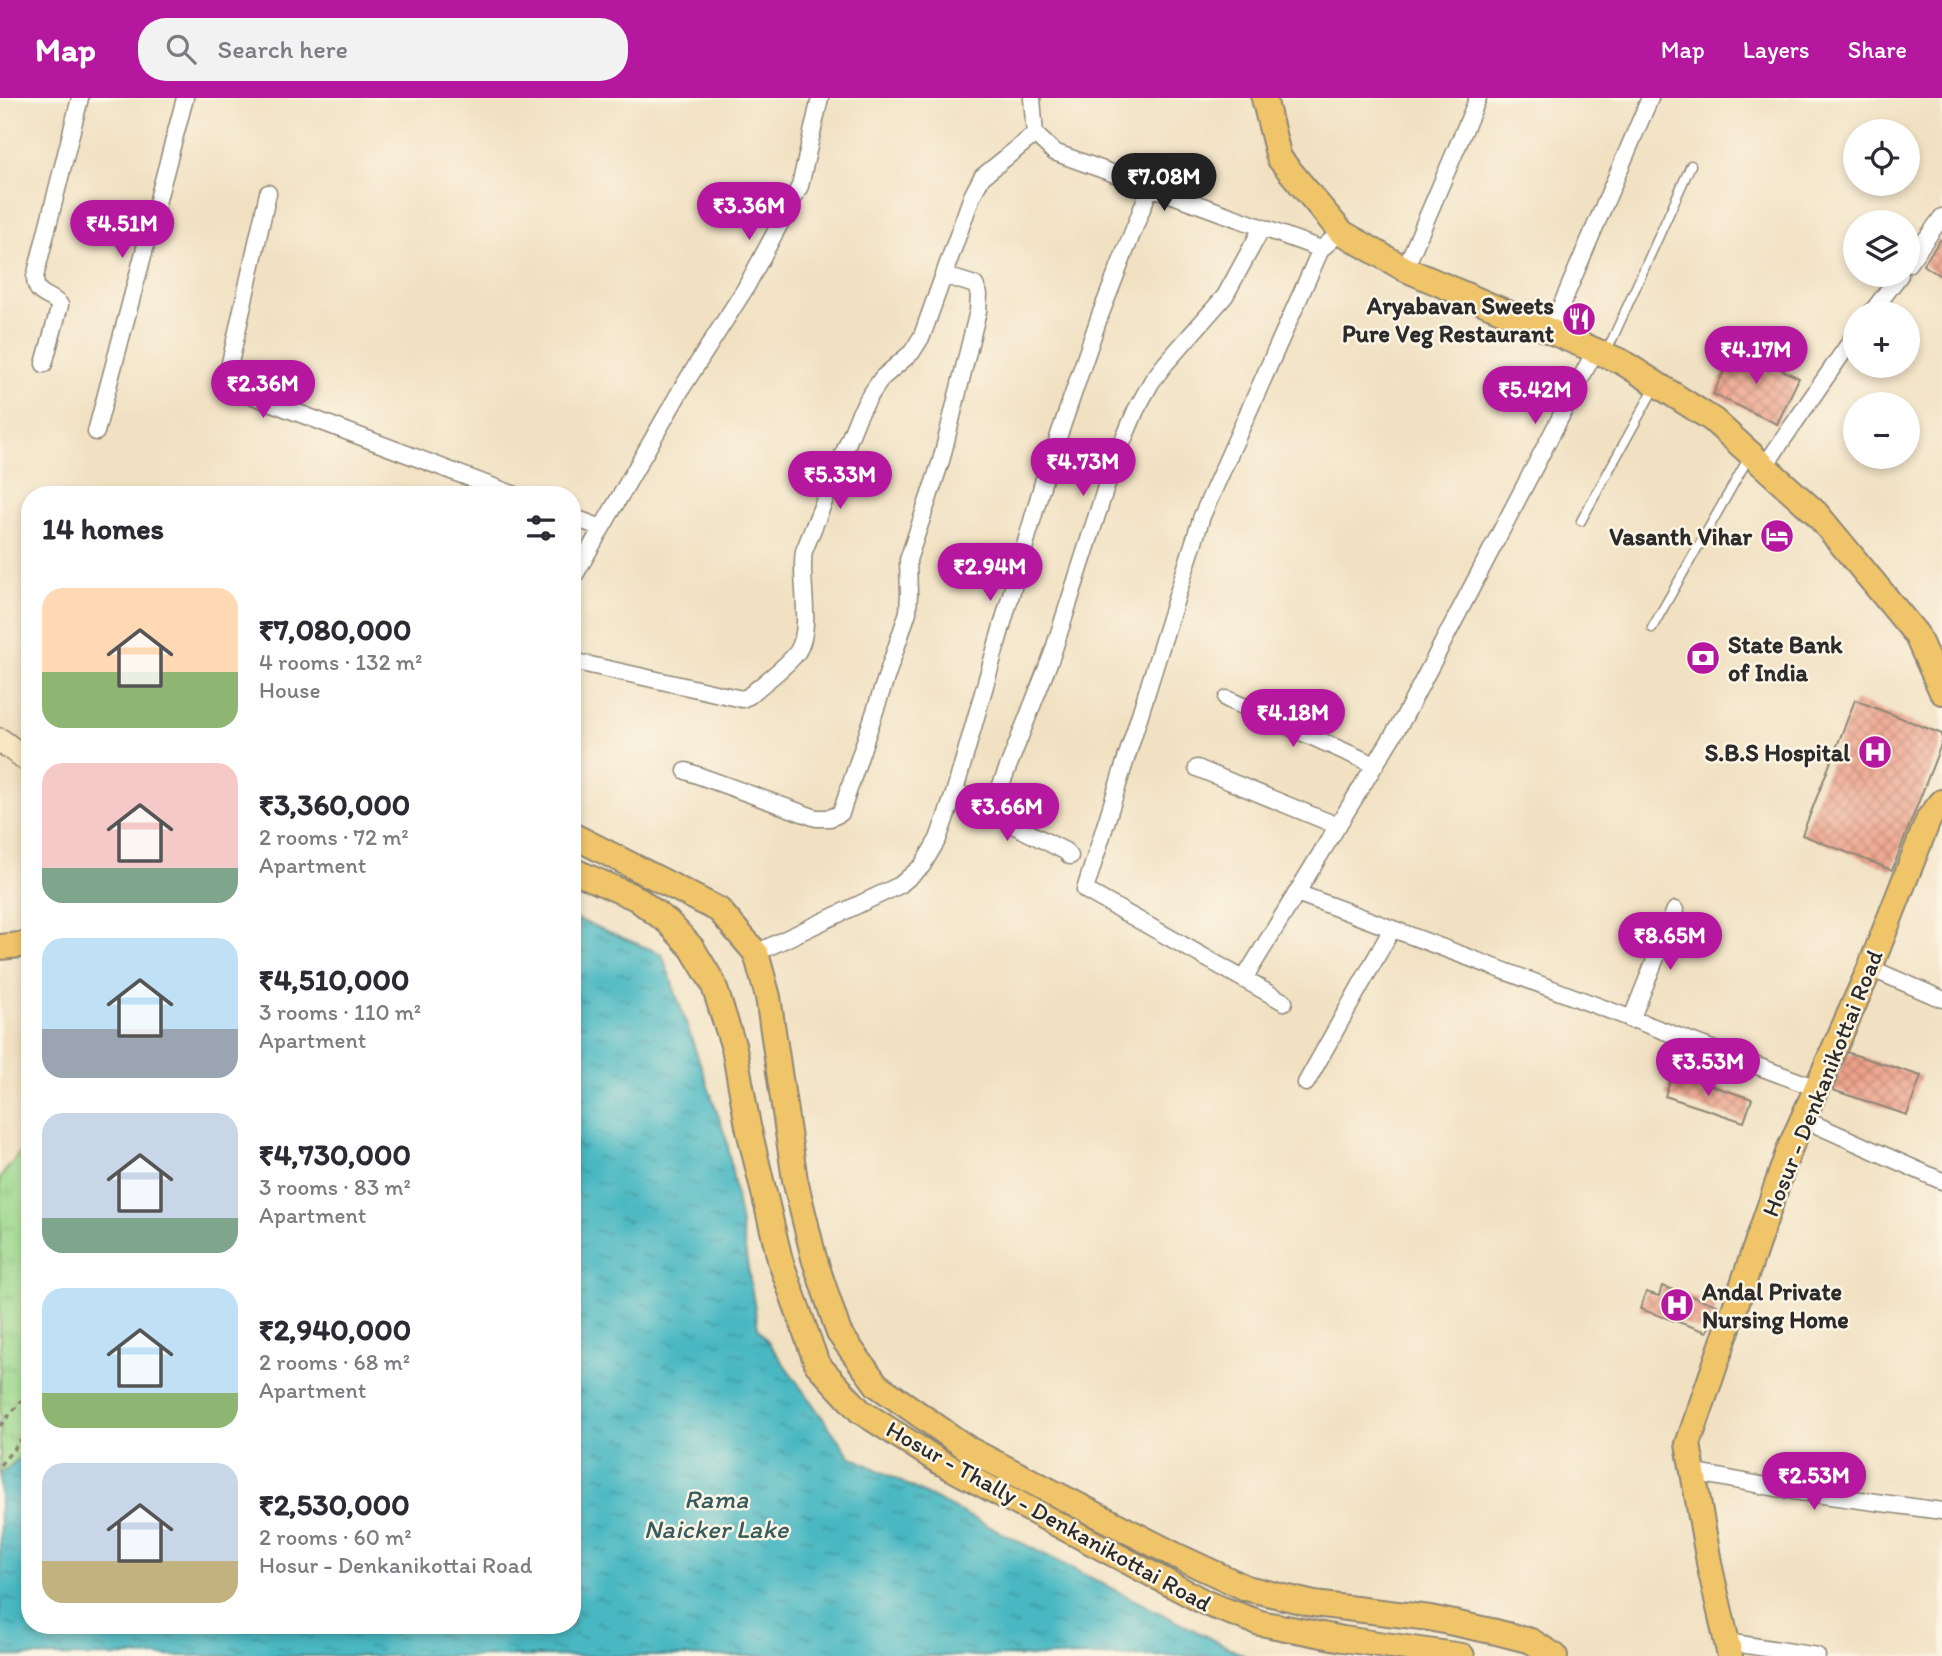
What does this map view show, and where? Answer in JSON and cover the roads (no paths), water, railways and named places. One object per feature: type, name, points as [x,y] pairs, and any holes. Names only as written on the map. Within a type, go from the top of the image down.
[{"type":"main road","points":[[1264,98],[1279,158],[1341,232],[1405,269],[1622,362],[1713,420],[1816,513],[1916,634],[1942,692]]},
{"type":"main road","name":"Hosur - Denkanikottai Road","points":[[1728,1649],[1688,1444],[1789,1150],[1870,968],[1928,818],[1942,802]]},
{"type":"main road","name":"Hosur - Thally - Denkanikottai Road","points":[[581,840],[719,910],[756,953],[768,997],[796,1181],[814,1258],[839,1333],[877,1385],[971,1450],[1177,1556],[1246,1588],[1314,1604],[1430,1618],[1496,1632],[1531,1641],[1555,1656]]},
{"type":"main road","name":"Hosur - Thally - Denkanikottai Road","points":[[581,874],[636,898],[668,922],[692,948],[713,983],[734,1048],[748,1126],[780,1260],[798,1313],[817,1364],[860,1411],[940,1462],[1208,1604],[1260,1623],[1343,1639],[1462,1656]]},
{"type":"main road","points":[[0,947],[21,945]]},
{"type":"street","points":[[44,365],[60,305],[56,300],[39,293],[35,286],[35,277],[80,98]]},
{"type":"street","points":[[96,432],[185,98]]},
{"type":"street","points":[[581,564],[682,388],[745,289],[800,186],[820,98]]},
{"type":"street","points":[[1032,98],[1035,134],[1054,152],[1321,249]]},
{"type":"street","points":[[1405,269],[1478,98]]},
{"type":"street","points":[[1550,332],[1650,98]]},
{"type":"street","points":[[581,663],[741,699],[749,696],[797,653],[804,629],[801,568],[804,551],[859,415],[882,378],[912,352],[922,336],[972,196],[982,177],[1035,134]]},
{"type":"street","points":[[756,953],[900,885],[922,866],[938,839],[954,794],[1048,466],[1099,318],[1150,188]]},
{"type":"street","points":[[268,193],[230,363],[233,380],[248,394],[491,486]]},
{"type":"street","points":[[1920,247],[1942,217]]},
{"type":"street","points":[[954,794],[983,798],[999,790],[1052,655],[1114,462],[1136,410],[1152,381],[1166,363],[1225,296],[1262,228]]},
{"type":"street","points":[[1283,1002],[1085,890],[1202,516],[1321,249],[1341,232]]},
{"type":"street","points":[[686,771],[816,818],[830,818],[841,813],[908,612],[908,560],[941,461],[978,312],[979,294],[975,285],[943,275]]},
{"type":"street","points":[[1880,301],[1891,287]]},
{"type":"street","points":[[1757,461],[1843,350]]},
{"type":"street","points":[[1244,979],[1424,681],[1600,353]]},
{"type":"street","points":[[581,520],[602,528]]},
{"type":"street","points":[[1227,699],[1375,765]]},
{"type":"street","points":[[0,740],[21,755]]},
{"type":"street","points":[[1197,768],[1338,826]]},
{"type":"street","points":[[993,795],[996,810],[1011,824],[1070,856]]},
{"type":"street","points":[[1297,893],[1816,1088]]},
{"type":"street","points":[[1631,1020],[1675,910]]},
{"type":"street","points":[[1306,1083],[1392,929]]},
{"type":"street","points":[[1870,968],[1942,999]]},
{"type":"street","points":[[1803,1119],[1942,1181]]},
{"type":"street","points":[[1692,1472],[1793,1491],[1942,1511]]},
{"type":"street","points":[[1728,1649],[1817,1656]]},
{"type":"lane","points":[[1600,353],[1691,165]]},
{"type":"lane","points":[[1581,521],[1657,385]]},
{"type":"lane","points":[[1652,628],[1757,461]]},
{"type":"water","name":"Rama Naicker Lake","points":[[581,921],[662,954],[727,1141],[758,1328],[850,1456],[1245,1656],[0,1656],[0,1475],[21,1457],[21,1634],[581,1634]]},
{"type":"place","name":"Aryabavan Sweets Pure Veg Restaurant","points":[[1579,319]]},
{"type":"place","name":"Vasanth Vihar","points":[[1777,536]]},
{"type":"place","name":"State Bank of India","points":[[1703,658]]},
{"type":"place","name":"S.B.S Hospital","points":[[1875,752]]},
{"type":"place","name":"Andal Private Nursing Home","points":[[1677,1305]]}]
